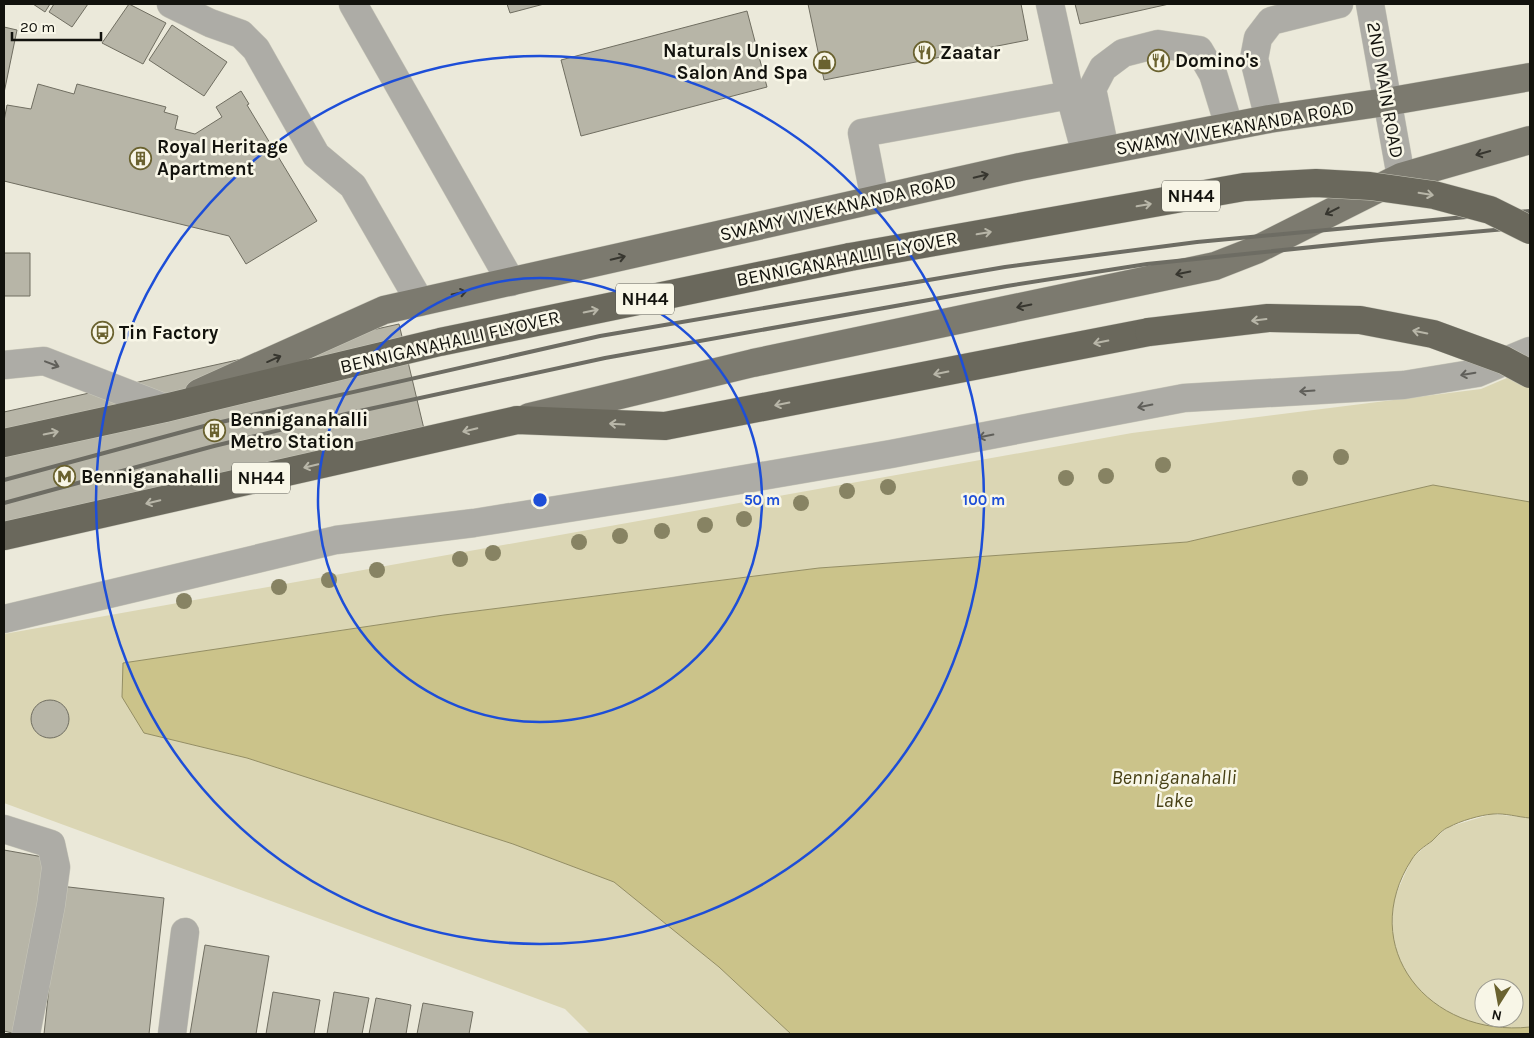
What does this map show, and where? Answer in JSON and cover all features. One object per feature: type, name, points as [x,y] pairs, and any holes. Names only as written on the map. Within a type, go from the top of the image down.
[{"type":"highway","name":"BENNIGANAHALLI FLYOVER","points":[[166,408],[440,342],[850,257],[1244,187],[1316,183],[1370,186],[1424,194],[1490,210],[1530,230]]},
{"type":"highway","name":"NH44","points":[[13,534],[517,420],[665,426],[1149,332],[1268,318],[1360,320],[1434,334],[1504,360],[1530,374]]},
{"type":"highway","name":"NH44","points":[[4,443],[166,408]]},
{"type":"highway","points":[[4,559],[13,534]]},
{"type":"main road","name":"SWAMY VIVEKANANDA ROAD","points":[[166,408],[384,310],[1096,152],[1229,126],[1386,102],[1530,76]]},
{"type":"main road","points":[[517,420],[753,363],[1215,266],[1256,250],[1401,177],[1530,140]]},
{"type":"street","points":[[171,4],[210,23],[241,34],[256,49],[316,155],[353,186],[420,302]]},
{"type":"street","points":[[354,4],[511,282]]},
{"type":"street","points":[[1050,4],[1070,95],[1096,152]]},
{"type":"street","points":[[1269,119],[1254,59],[1258,38],[1271,21],[1339,4]]},
{"type":"street","name":"2ND MAIN ROAD","points":[[1370,4],[1386,102],[1401,177]]},
{"type":"street","points":[[1096,152],[1092,89],[1103,68],[1123,53],[1158,44],[1199,50],[1213,74],[1229,126]]},
{"type":"street","points":[[875,200],[862,133],[1070,95]]},
{"type":"street","points":[[4,619],[336,540],[474,523],[675,491],[901,452],[1184,398],[1404,385],[1477,373],[1530,351]]},
{"type":"street","points":[[4,365],[44,361],[166,408]]},
{"type":"street","points":[[4,829],[51,844],[56,866],[51,905],[26,1034]]},
{"type":"street","points":[[172,1034],[185,932]]},
{"type":"shaded area","points":[[1530,368],[1530,502],[1433,485],[1187,542],[819,568],[444,615],[123,663],[144,733],[247,758],[513,844],[614,882],[719,967],[791,1034],[590,1034],[565,1009],[4,803],[4,634],[1132,433],[1481,389]]},
{"type":"shaded area","points":[[1492,814],[1530,818],[1530,1027],[1512,1031],[1479,1028],[1524,1028],[1524,978],[1474,978],[1474,1028],[1468,1027],[1428,1004],[1408,980],[1393,945],[1393,901],[1412,858],[1448,827]]},
{"type":"water","name":"Benniganahalli Lake","points":[[1433,485],[1530,502],[1530,818],[1493,814],[1464,821],[1442,831],[1412,859],[1397,892],[1392,924],[1398,954],[1412,980],[1433,1002],[1461,1018],[1474,1022],[1474,1028],[1530,1027],[1530,1034],[791,1034],[719,967],[614,882],[513,844],[247,758],[144,733],[122,697],[123,663],[444,615],[819,568],[1187,542]]},
{"type":"building","points":[[33,4],[50,4],[45,12]]},
{"type":"building","points":[[54,4],[88,4],[72,27],[49,12]]},
{"type":"building","points":[[129,4],[166,23],[143,64],[102,43]]},
{"type":"building","points":[[507,4],[544,4],[510,13]]},
{"type":"building","points":[[808,4],[1021,4],[1028,40],[824,80]]},
{"type":"building","points":[[1075,4],[1169,4],[1080,24]]},
{"type":"building","points":[[747,11],[767,87],[581,136],[561,60]]},
{"type":"building","points":[[172,25],[227,62],[204,96],[149,60]]},
{"type":"building","points":[[4,27],[17,30],[4,93]]},
{"type":"building","name":"Royal Heritage Apartment","points":[[38,84],[74,94],[77,84],[166,107],[164,112],[178,116],[175,129],[195,134],[222,117],[216,107],[241,91],[249,104],[247,105],[317,221],[246,264],[229,236],[4,181],[4,121],[7,105],[31,109]]},
{"type":"building","points":[[4,253],[30,253],[30,296],[4,296]]},
{"type":"building","name":"Benniganahalli Metro Station","points":[[399,324],[429,450],[4,546],[4,412]]},
{"type":"building","points":[[50,700],[63,706],[69,719],[63,732],[50,738],[37,732],[31,719],[37,706]]},
{"type":"building","points":[[4,850],[49,858],[16,1034],[4,1031]]},
{"type":"building","points":[[60,886],[164,898],[149,1034],[44,1034]]},
{"type":"building","points":[[205,945],[269,956],[256,1034],[190,1034]]},
{"type":"building","points":[[273,992],[320,1000],[314,1034],[266,1034]]},
{"type":"building","points":[[334,992],[369,998],[362,1034],[327,1034]]},
{"type":"building","points":[[376,998],[411,1005],[406,1034],[369,1034]]},
{"type":"building","points":[[423,1003],[473,1012],[469,1034],[417,1034]]},
{"type":"railway","points":[[4,480],[208,425],[600,336],[1005,267],[1197,242],[1530,211]]},
{"type":"railway","points":[[4,503],[214,446],[346,414],[605,358],[1007,286],[1147,264],[1530,227]]},
{"type":"place","name":"Zaatar","points":[[924,53]]},
{"type":"place","name":"Domino's","points":[[1159,61]]},
{"type":"place","name":"Naturals Unisex Salon And Spa","points":[[824,62]]},
{"type":"place","name":"Royal Heritage Apartment","points":[[141,158]]},
{"type":"place","name":"Tin Factory","points":[[103,333]]},
{"type":"place","name":"Benniganahalli Metro Station","points":[[214,431]]},
{"type":"place","name":"Benniganahalli","points":[[65,477]]}]
